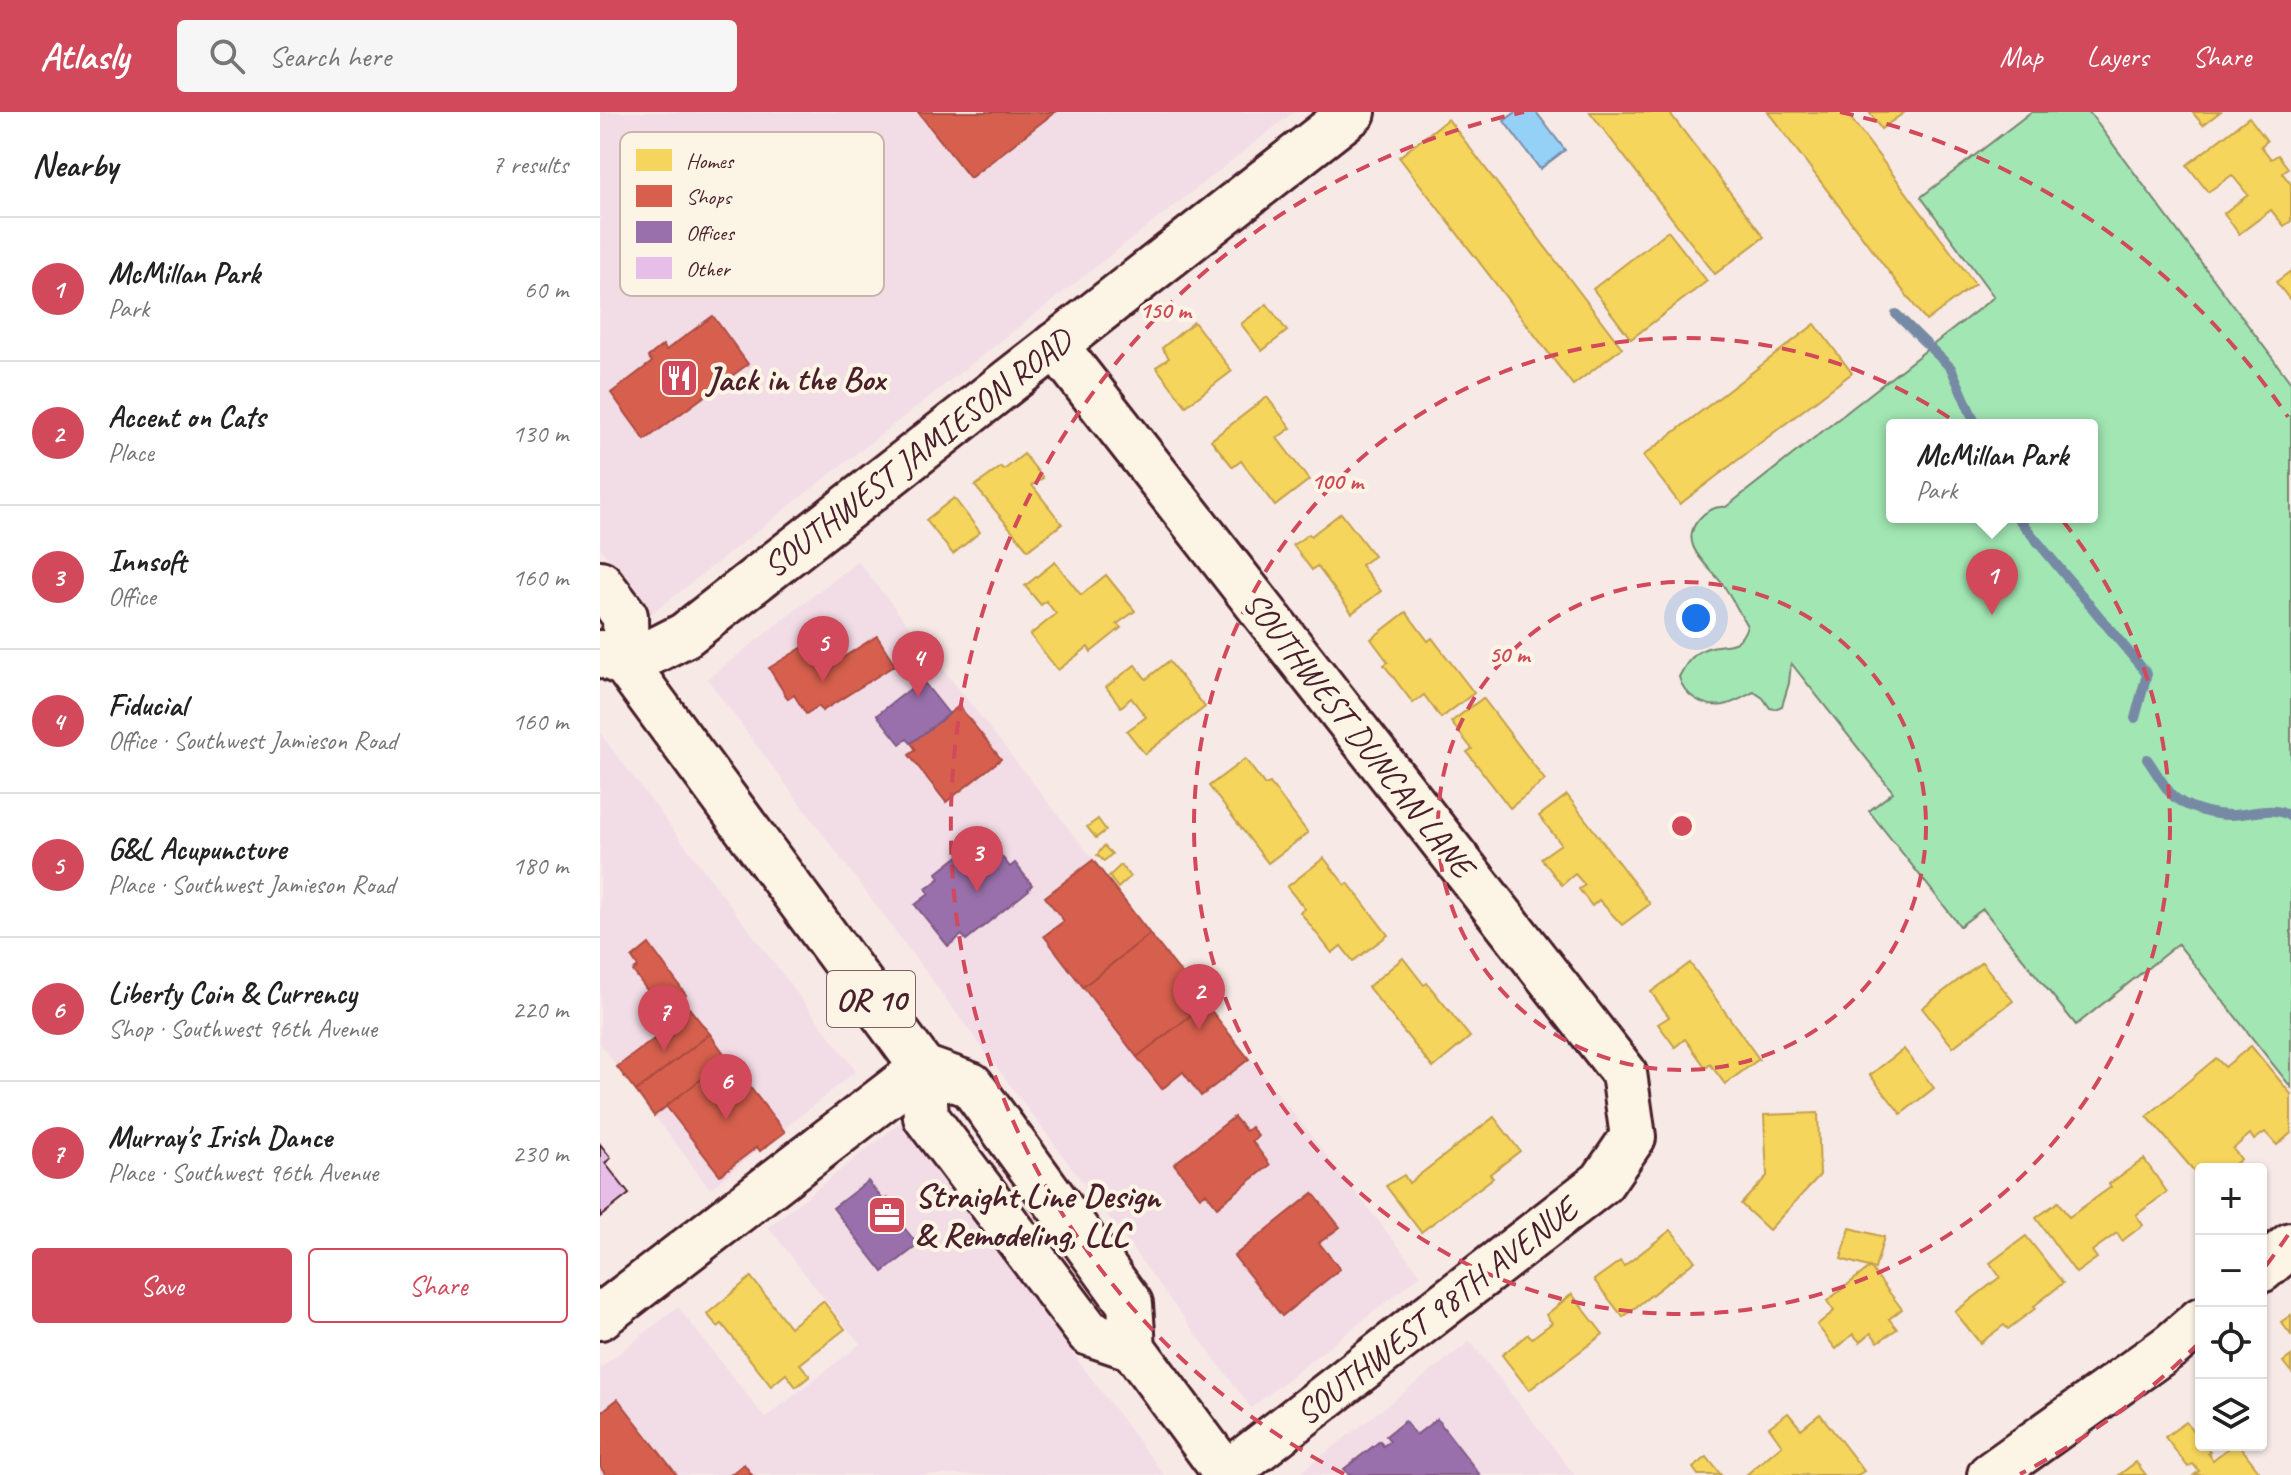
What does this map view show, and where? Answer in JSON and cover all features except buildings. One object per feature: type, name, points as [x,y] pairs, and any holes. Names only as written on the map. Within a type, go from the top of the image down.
[{"type":"street","name":"SOUTHWEST JAMIESON ROAD","points":[[613,659],[685,635],[1353,112]]},
{"type":"street","name":"SOUTHWEST DUNCAN LANE","points":[[1055,345],[1624,1073],[1633,1137]]},
{"type":"street","points":[[600,583],[625,616],[613,659]]},
{"type":"street","name":"OR 10","points":[[613,659],[923,1068],[971,1085],[1130,1304],[1133,1348],[1226,1474]]},
{"type":"street","points":[[600,1317],[923,1068]]},
{"type":"street","name":"SOUTHWEST 98TH AVENUE","points":[[1226,1474],[1602,1182],[1633,1137]]},
{"type":"street","points":[[2267,1265],[2291,1245]]},
{"type":"street","points":[[1990,1475],[2172,1345],[2195,1325]]},
{"type":"shaded area","points":[[600,112],[1294,112],[650,615],[600,547]]},
{"type":"shaded area","points":[[858,561],[1421,1275],[1251,1408],[707,679]]},
{"type":"shaded area","points":[[600,733],[856,1071],[710,1189],[600,1044]]},
{"type":"shaded area","points":[[900,1123],[1164,1475],[600,1475],[600,1368],[678,1307],[765,1418],[860,1344],[768,1227]]},
{"type":"shaded area","points":[[1470,1341],[1575,1475],[1305,1475],[1302,1471]]},
{"type":"green space","points":[[2031,112],[2089,112],[2291,383],[2291,1087],[2178,944],[2076,1025],[1983,909],[1960,926],[1869,811],[1893,792],[1791,663],[1782,706],[1775,709],[1754,692],[1728,704],[1709,705],[1690,695],[1679,677],[1686,664],[1700,651],[1735,643],[1747,626],[1725,587],[1696,552],[1691,536],[1699,519],[1711,510],[1726,507],[1994,297],[1921,197]]},
{"type":"water","points":[[1516,112],[1536,112],[1565,150],[1540,169],[1504,121]]},
{"type":"waterway","points":[[1896,314],[1951,368],[1973,419]]},
{"type":"waterway","points":[[2022,523],[2147,674],[2135,718]]},
{"type":"waterway","points":[[2147,759],[2172,795],[2191,807],[2223,815],[2277,811],[2291,817]]},
{"type":"place","name":"Jack in the Box","points":[[679,378]]},
{"type":"place","name":"McMillan Park","points":[[1992,615]]},
{"type":"place","name":"G&L Acupuncture","points":[[823,682]]},
{"type":"place","name":"Fiducial","points":[[918,697]]},
{"type":"place","name":"Innsoft","points":[[977,892]]},
{"type":"place","name":"Accent on Cats","points":[[1199,1030]]},
{"type":"place","name":"Murray's Irish Dance","points":[[664,1051]]},
{"type":"place","name":"Liberty Coin & Currency","points":[[726,1120]]},
{"type":"place","name":"Straight Line Design & Remodeling, LLC","points":[[887,1215]]}]
